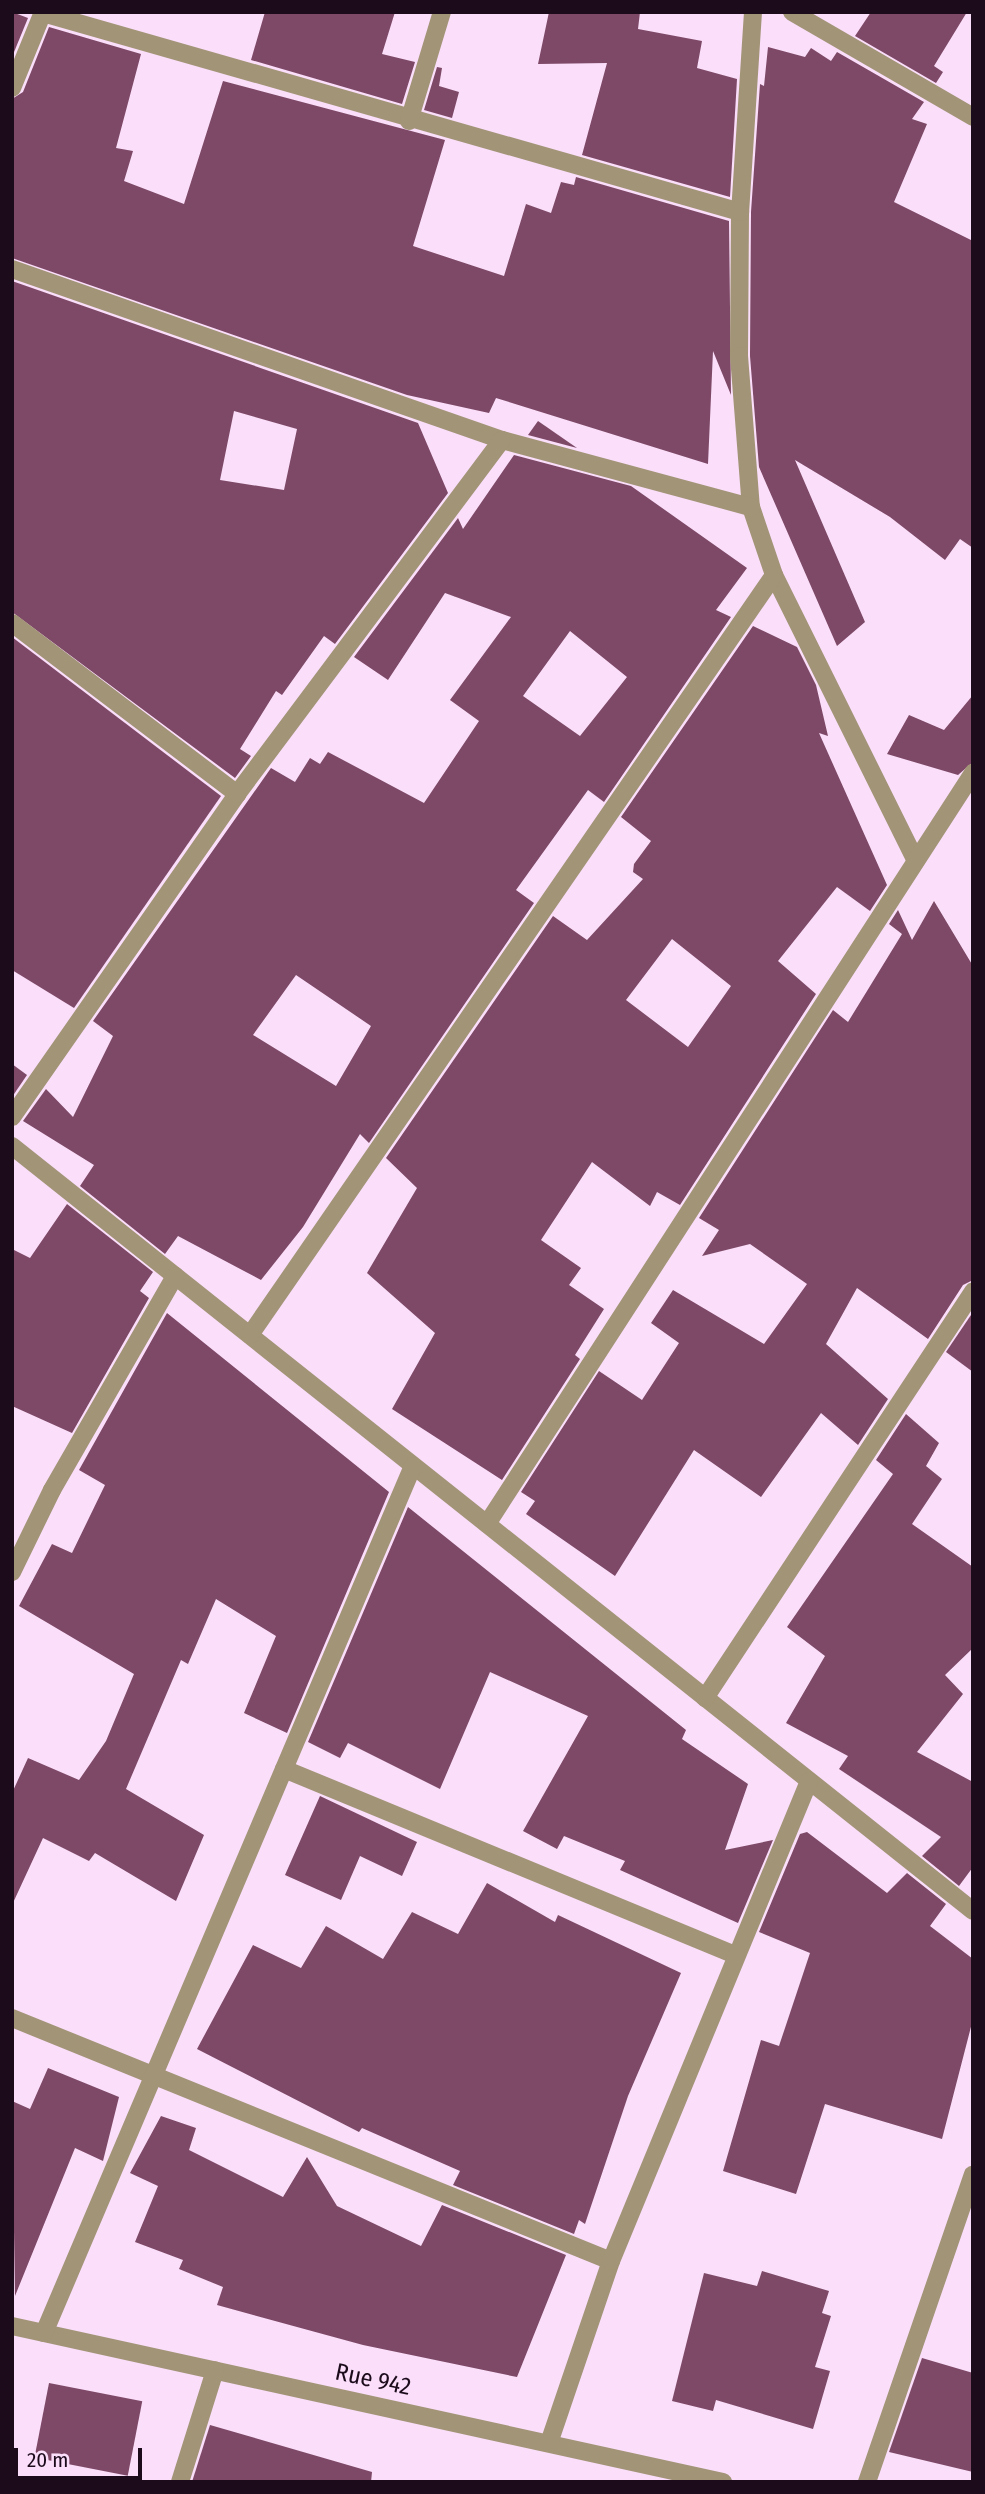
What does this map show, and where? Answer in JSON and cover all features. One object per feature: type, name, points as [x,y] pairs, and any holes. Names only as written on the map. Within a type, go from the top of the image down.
[{"type":"street","points":[[409,121],[442,12]]},
{"type":"street","points":[[753,12],[740,212],[739,356],[751,508],[774,575],[916,861]]},
{"type":"street","points":[[792,12],[973,117]]},
{"type":"street","points":[[12,88],[43,13],[409,121],[740,212]]},
{"type":"street","points":[[12,269],[502,440],[751,508]]},
{"type":"street","points":[[12,1117],[236,794],[502,440]]},
{"type":"street","points":[[250,1335],[774,575]]},
{"type":"street","points":[[12,623],[236,794]]},
{"type":"street","points":[[486,1524],[973,773]]},
{"type":"street","points":[[12,1146],[973,1911]]},
{"type":"street","points":[[12,1572],[52,1490],[175,1276]]},
{"type":"street","points":[[705,1698],[973,1291]]},
{"type":"street","points":[[44,2333],[413,1466]]},
{"type":"street","points":[[284,1769],[735,1955]]},
{"type":"street","points":[[549,2443],[611,2261],[808,1781]]},
{"type":"street","points":[[12,2018],[611,2261]]},
{"type":"street","points":[[867,2482],[973,2175]]},
{"type":"street","name":"Rue 942","points":[[12,2326],[549,2443],[672,2476],[723,2482]]},
{"type":"street","points":[[180,2482],[215,2370]]},
{"type":"building","points":[[12,12],[28,18],[12,57]]},
{"type":"building","points":[[265,12],[395,12],[382,54],[415,62],[402,104],[251,60]]},
{"type":"building","points":[[549,12],[640,12],[638,29],[702,41],[697,68],[737,79],[730,197],[582,155],[607,63],[538,64]]},
{"type":"building","points":[[871,12],[967,12],[934,66],[943,72],[936,83],[855,36]]},
{"type":"building","points":[[49,27],[141,54],[116,148],[133,151],[124,181],[184,204],[223,81],[445,140],[413,246],[504,276],[526,204],[551,213],[561,182],[574,185],[576,177],[729,221],[731,395],[713,351],[708,464],[496,398],[489,413],[407,395],[12,258],[12,99],[23,92]]},
{"type":"building","points":[[768,47],[805,57],[811,48],[831,61],[837,52],[924,102],[912,119],[927,124],[894,202],[973,241],[973,548],[960,539],[945,560],[890,517],[795,460],[865,622],[837,646],[759,467],[750,356],[751,212],[760,84],[764,86]]},
{"type":"building","points":[[437,67],[442,68],[439,86],[459,92],[452,118],[424,110]]},
{"type":"building","points":[[12,281],[418,423],[448,493],[335,644],[324,636],[282,695],[276,691],[240,749],[251,756],[235,778],[12,612]],"holes":[[[234,411],[297,429],[284,490],[220,480]]]},
{"type":"building","points":[[538,421],[577,448],[528,435]]},
{"type":"building","points":[[514,455],[631,486],[747,568],[716,610],[731,617],[604,802],[588,790],[516,890],[534,903],[369,1143],[360,1134],[303,1227],[261,1280],[178,1236],[165,1254],[80,1186],[94,1165],[23,1121],[46,1089],[73,1117],[113,1036],[93,1021],[271,768],[295,782],[310,758],[320,764],[328,752],[424,803],[479,721],[450,700],[511,617],[445,593],[388,680],[354,657],[458,518],[463,529]],"holes":[[[570,631],[627,677],[580,736],[523,696]],[[296,975],[371,1026],[336,1086],[253,1035]]]},
{"type":"building","points":[[753,626],[797,647],[816,685],[828,736],[819,733],[887,885],[870,911],[837,887],[778,961],[816,994],[680,1205],[657,1192],[650,1206],[592,1162],[541,1240],[581,1268],[569,1285],[604,1309],[575,1355],[580,1359],[502,1480],[392,1409],[435,1333],[367,1273],[417,1188],[386,1158],[553,916],[587,940],[643,879],[633,872],[634,864],[651,841],[621,817]],"holes":[[[672,939],[731,986],[688,1047],[626,1000]]]},
{"type":"building","points":[[12,637],[221,796],[74,1008],[12,970]]},
{"type":"building","points":[[973,695],[973,762],[958,775],[887,754],[909,715],[944,730]]},
{"type":"building","points":[[934,901],[973,966],[973,1280],[963,1285],[928,1339],[857,1288],[826,1344],[888,1399],[858,1445],[821,1413],[761,1497],[694,1450],[615,1576],[526,1514],[535,1501],[521,1492],[599,1371],[642,1400],[679,1343],[651,1323],[673,1290],[764,1344],[807,1284],[750,1244],[702,1256],[719,1230],[699,1218],[833,1010],[848,1022],[902,934],[889,924],[898,910],[912,940]]},
{"type":"building","points":[[12,1064],[27,1075],[12,1097]]},
{"type":"building","points":[[67,1204],[153,1272],[140,1291],[149,1298],[72,1433],[12,1406],[12,1249],[30,1258]]},
{"type":"building","points":[[973,1312],[973,1372],[946,1352]]},
{"type":"building","points":[[167,1313],[389,1492],[287,1733],[244,1713],[276,1636],[216,1599],[188,1664],[181,1660],[126,1789],[204,1835],[176,1901],[95,1853],[89,1861],[43,1838],[12,1905],[12,1793],[28,1758],[79,1780],[106,1741],[134,1674],[19,1606],[52,1544],[72,1553],[105,1485],[79,1470]]},
{"type":"building","points":[[906,1414],[939,1443],[926,1466],[942,1479],[912,1524],[973,1567],[973,1648],[945,1675],[963,1694],[917,1752],[973,1782],[973,1867],[959,1886],[922,1856],[941,1837],[839,1769],[848,1756],[786,1723],[825,1656],[787,1627],[893,1474],[876,1460]]},
{"type":"building","points":[[408,1507],[686,1730],[682,1739],[748,1784],[725,1850],[773,1840],[738,1923],[620,1870],[625,1861],[564,1836],[557,1849],[523,1831],[588,1716],[490,1672],[440,1789],[348,1743],[340,1758],[308,1742]]},
{"type":"building","points":[[320,1796],[417,1842],[402,1876],[360,1856],[341,1900],[285,1875]]},
{"type":"building","points":[[807,1832],[887,1893],[907,1873],[946,1904],[930,1926],[973,1959],[973,2019],[942,2139],[825,2104],[796,2194],[723,2171],[761,2040],[779,2046],[810,1953],[759,1932],[800,1834]]},
{"type":"building","points":[[487,1883],[555,1922],[558,1915],[681,1973],[628,2096],[585,2224],[579,2220],[574,2234],[453,2185],[460,2171],[362,2128],[359,2132],[197,2049],[253,1945],[301,1968],[326,1926],[383,1959],[412,1912],[458,1934]]},
{"type":"building","points":[[48,2068],[119,2097],[103,2161],[75,2148],[15,2296],[12,2101],[30,2109]]},
{"type":"building","points":[[161,2116],[196,2128],[189,2150],[283,2197],[307,2157],[337,2206],[421,2246],[442,2205],[566,2255],[517,2377],[363,2345],[217,2305],[223,2287],[179,2269],[183,2260],[135,2242],[158,2186],[130,2173]]},
{"type":"building","points":[[762,2271],[829,2291],[822,2313],[831,2316],[815,2367],[830,2371],[813,2429],[716,2400],[713,2411],[672,2401],[704,2273],[757,2286]]},
{"type":"building","points":[[922,2358],[973,2373],[973,2472],[889,2452]]},
{"type":"building","points":[[49,2383],[142,2401],[128,2476],[34,2458]]},
{"type":"building","points":[[210,2425],[372,2472],[371,2482],[192,2482]]}]
